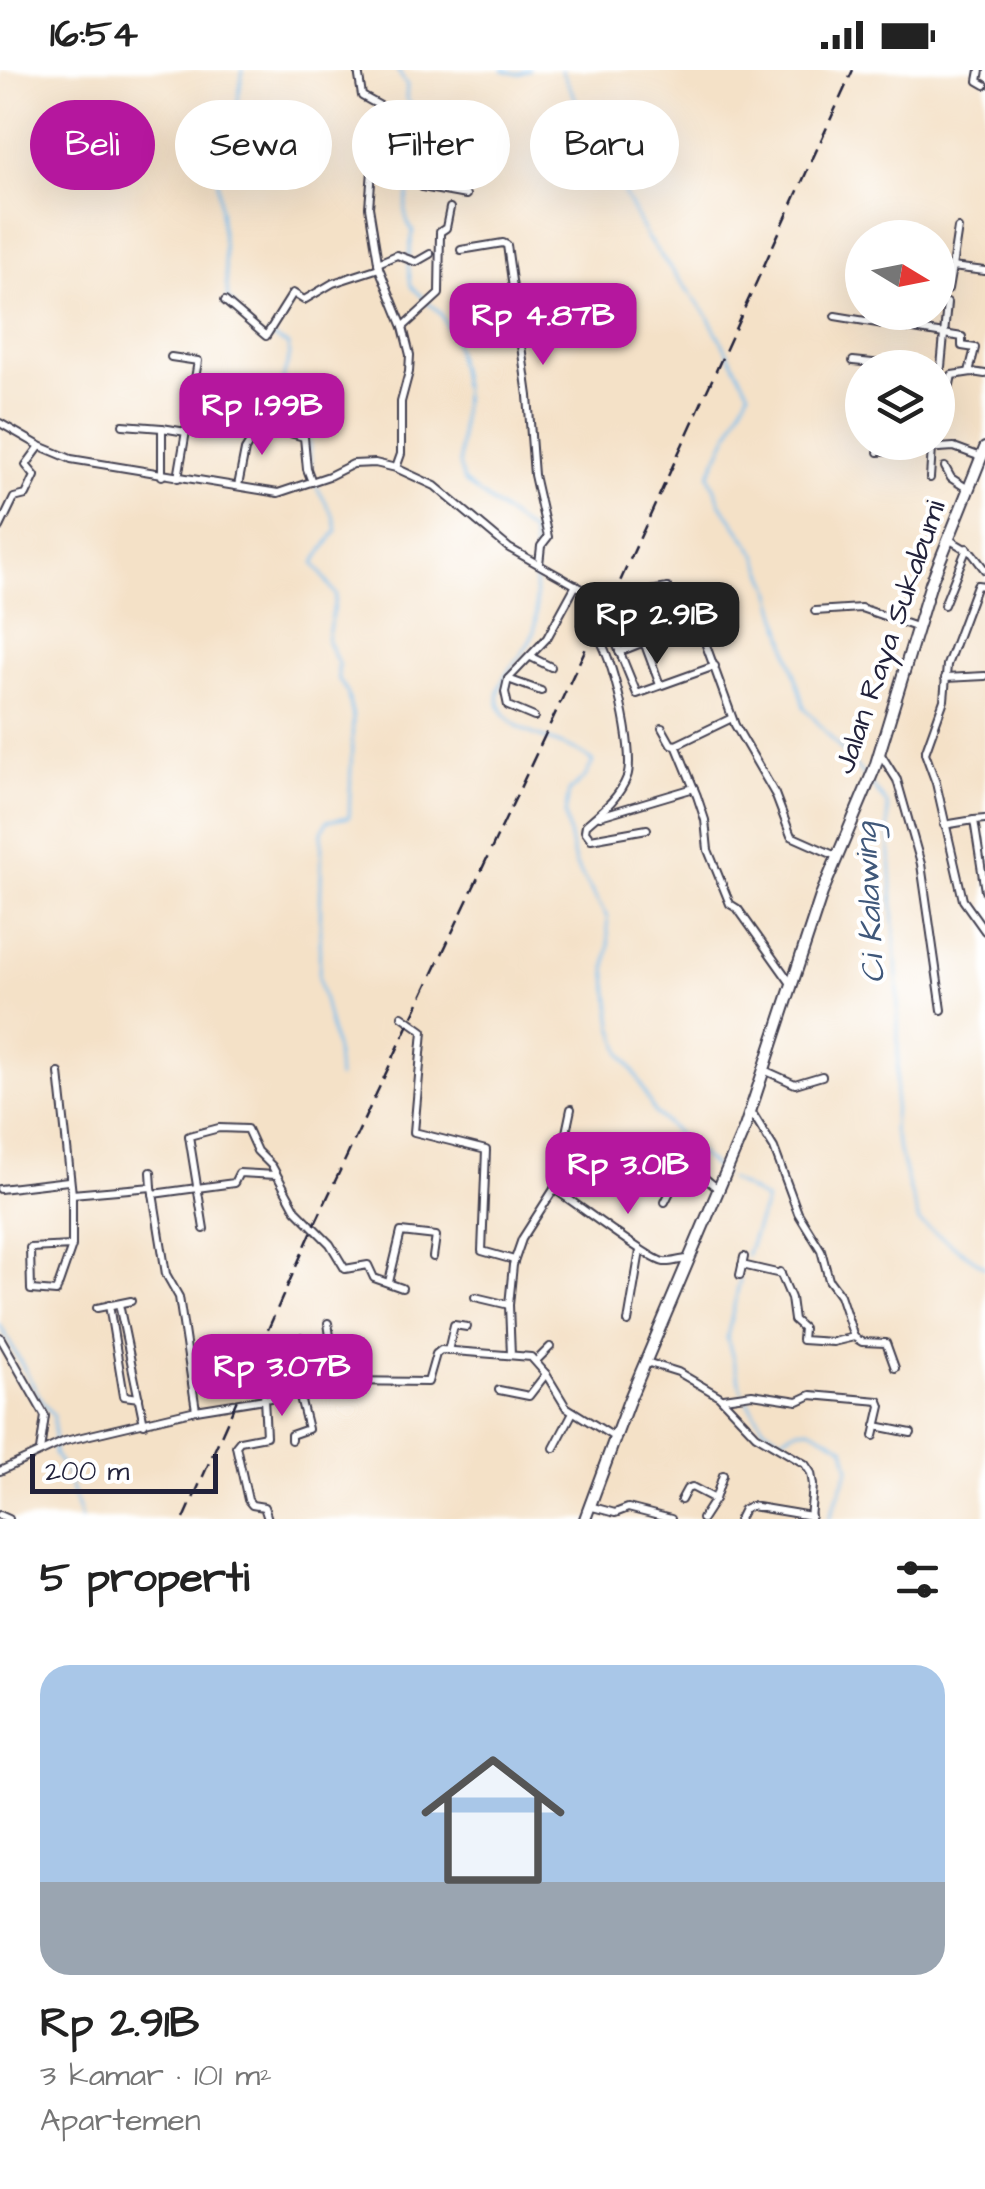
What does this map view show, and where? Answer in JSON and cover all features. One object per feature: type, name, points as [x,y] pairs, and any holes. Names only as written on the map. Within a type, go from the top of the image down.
[{"type":"highway","name":"Jalan Raya Sukabumi","points":[[586,1519],[614,1436],[751,1111],[836,856],[874,767],[916,627],[983,452]]},
{"type":"street","points":[[358,70],[362,96],[369,100]]},
{"type":"street","points":[[980,70],[978,81],[985,85]]},
{"type":"street","points":[[371,190],[370,216],[378,266],[403,327],[410,366],[401,402],[401,449],[396,468]]},
{"type":"street","points":[[438,190],[466,195]]},
{"type":"street","points":[[403,327],[438,294],[440,232],[446,228],[450,208]]},
{"type":"street","points":[[955,248],[958,228]]},
{"type":"street","points":[[461,250],[507,245],[528,396],[534,476],[548,537],[541,546],[539,564]]},
{"type":"street","points":[[225,301],[266,336],[293,293],[304,300],[333,283],[400,255],[419,261],[430,254]]},
{"type":"street","points":[[955,267],[985,271]]},
{"type":"street","points":[[835,316],[845,316]]},
{"type":"street","points":[[930,330],[962,337],[962,346],[974,348],[970,372]]},
{"type":"street","points":[[944,350],[946,330]]},
{"type":"street","points":[[171,357],[197,358],[197,378],[178,478]]},
{"type":"street","points":[[955,375],[985,374]]},
{"type":"street","points":[[197,378],[241,389]]},
{"type":"street","points":[[286,410],[291,434],[304,437],[307,469],[313,481]]},
{"type":"street","points":[[238,486],[245,450],[262,421]]},
{"type":"street","points":[[0,423],[71,459],[280,493],[357,463],[396,468],[442,490],[509,548],[594,595],[613,597],[658,587],[669,589],[679,608],[696,620],[732,718],[775,794],[791,836],[836,856]]},
{"type":"street","points":[[123,425],[186,432]]},
{"type":"street","points":[[162,428],[162,476]]},
{"type":"street","points":[[0,528],[14,498],[26,496],[34,482],[35,476],[26,465],[40,446]]},
{"type":"street","points":[[955,448],[983,452]]},
{"type":"street","points":[[930,478],[933,460]]},
{"type":"street","points":[[944,467],[947,474],[968,489]]},
{"type":"street","points":[[948,539],[966,548],[985,570]]},
{"type":"street","points":[[944,605],[966,548]]},
{"type":"street","points":[[534,717],[508,706],[504,692],[508,680],[551,632],[576,585]]},
{"type":"street","points":[[985,586],[977,586],[945,678],[944,700],[925,753],[936,782],[963,900],[985,932]]},
{"type":"street","points":[[634,593],[644,642],[660,685]]},
{"type":"street","points":[[594,595],[582,624],[594,630],[598,638],[619,701],[628,740],[629,771],[620,791],[585,828],[589,839],[647,829]]},
{"type":"street","points":[[814,611],[861,608],[916,627]]},
{"type":"street","points":[[614,638],[637,694]]},
{"type":"street","points":[[620,652],[644,642]]},
{"type":"street","points":[[531,657],[551,667]]},
{"type":"street","points":[[619,701],[715,666]]},
{"type":"street","points":[[945,678],[985,676]]},
{"type":"street","points":[[508,680],[541,691]]},
{"type":"street","points":[[662,728],[671,744],[676,745],[732,718]]},
{"type":"street","points":[[676,745],[705,820],[708,850],[730,904],[738,908],[792,986]]},
{"type":"street","points":[[879,752],[896,780],[921,864],[942,1010]]},
{"type":"street","points":[[597,816],[694,788]]},
{"type":"street","points":[[944,826],[985,819]]},
{"type":"street","points":[[974,820],[985,892]]},
{"type":"street","points":[[402,1016],[423,1030],[414,1132],[486,1150],[482,1252],[514,1260]]},
{"type":"street","points":[[764,1070],[795,1084],[822,1076]]},
{"type":"street","points":[[59,1073],[72,1194],[72,1246],[56,1292],[31,1290],[30,1248],[72,1246]]},
{"type":"street","points":[[511,1355],[509,1306],[514,1260],[530,1225],[554,1189],[571,1108]]},
{"type":"street","points":[[751,1111],[774,1148],[798,1213],[820,1246],[828,1280],[840,1295],[854,1337],[862,1342],[886,1343],[896,1368]]},
{"type":"street","points":[[204,1229],[189,1136],[219,1128],[249,1131],[257,1151],[296,1210],[330,1244],[343,1268],[368,1264],[372,1276],[402,1288]]},
{"type":"street","points":[[665,1202],[682,1168],[688,1164],[720,1188]]},
{"type":"street","points":[[152,1172],[166,1274],[178,1297],[196,1410]]},
{"type":"street","points":[[72,1194],[234,1183],[238,1172],[276,1175]]},
{"type":"street","points":[[0,1188],[68,1181]]},
{"type":"street","points":[[554,1189],[640,1251],[664,1263],[689,1260]]},
{"type":"street","points":[[389,1282],[401,1232],[436,1236],[433,1257]]},
{"type":"street","points":[[628,1322],[640,1251]]},
{"type":"street","points":[[740,1275],[743,1261],[781,1273],[792,1298],[794,1320],[804,1328],[802,1340],[839,1342],[854,1337]]},
{"type":"street","points":[[475,1297],[509,1306]]},
{"type":"street","points":[[98,1308],[131,1301]]},
{"type":"street","points":[[119,1304],[144,1424]]},
{"type":"street","points":[[109,1306],[124,1396],[138,1398]]},
{"type":"street","points":[[328,1323],[337,1383]]},
{"type":"street","points":[[448,1351],[454,1326],[467,1327]]},
{"type":"street","points":[[0,1337],[45,1416],[40,1452]]},
{"type":"street","points":[[298,1338],[312,1341],[323,1389]]},
{"type":"street","points":[[536,1361],[550,1347]]},
{"type":"street","points":[[0,1471],[73,1439],[196,1410],[323,1389],[337,1383],[428,1382],[437,1352],[448,1351],[528,1356],[546,1374],[562,1403],[614,1436]]},
{"type":"street","points":[[646,1362],[678,1372],[723,1398],[756,1435],[809,1468],[813,1485],[810,1518],[751,1506],[744,1509],[739,1519]]},
{"type":"street","points":[[498,1390],[529,1396],[546,1374]]},
{"type":"street","points":[[291,1440],[292,1435],[308,1429],[299,1393]]},
{"type":"street","points":[[723,1398],[747,1394],[798,1401],[809,1395],[879,1401],[874,1436]]},
{"type":"street","points":[[264,1398],[266,1436],[236,1446],[248,1500],[252,1505],[264,1506],[268,1519]]},
{"type":"street","points":[[554,1448],[572,1412]]},
{"type":"street","points":[[876,1426],[911,1433]]},
{"type":"street","points":[[702,1519],[723,1476]]},
{"type":"street","points":[[681,1500],[692,1487],[715,1498]]},
{"type":"street","points":[[589,1506],[615,1513],[628,1508],[671,1519]]},
{"type":"street","points":[[0,1515],[9,1519]]},
{"type":"waterway","points":[[236,307],[228,299],[216,161],[228,158],[243,70]]},
{"type":"waterway","points":[[397,70],[407,85],[407,100]]},
{"type":"waterway","points":[[503,70],[518,74],[529,70]]},
{"type":"waterway","name":"Ci Kalawing","points":[[561,70],[647,238],[707,315],[749,391],[709,475],[721,504],[757,555],[770,586],[804,707],[866,778]]},
{"type":"waterway","points":[[409,256],[413,231],[406,208],[410,190]]},
{"type":"waterway","points":[[408,264],[411,286],[441,314],[454,341],[463,392],[459,464],[464,482],[532,533],[535,558]]},
{"type":"waterway","points":[[269,335],[288,345],[290,355],[283,378],[297,431]]},
{"type":"waterway","points":[[304,434],[308,434],[311,472]]},
{"type":"waterway","points":[[315,484],[337,530],[314,563],[336,595],[327,640],[338,663],[338,678],[347,692],[353,717],[349,817],[327,821],[322,831],[319,979],[336,1051],[338,1078]]},
{"type":"waterway","points":[[535,566],[535,628],[500,687],[501,710],[519,727],[593,762],[585,777],[569,792],[565,814],[575,864],[607,917],[606,968],[613,1026],[622,1054],[654,1112],[723,1175]]},
{"type":"waterway","name":"Ci Kalawing","points":[[871,784],[887,804],[898,993],[893,1130],[919,1222],[985,1267]]},
{"type":"waterway","points":[[729,1179],[766,1200],[746,1256]]},
{"type":"waterway","points":[[740,1279],[727,1337],[742,1392]]},
{"type":"waterway","points":[[0,1325],[54,1416],[54,1454],[66,1471],[81,1519]]},
{"type":"waterway","points":[[746,1399],[764,1427],[781,1438],[810,1428],[844,1447],[849,1468],[829,1519]]},
{"type":"railway","points":[[184,1519],[314,1226],[613,597],[853,70]]}]
